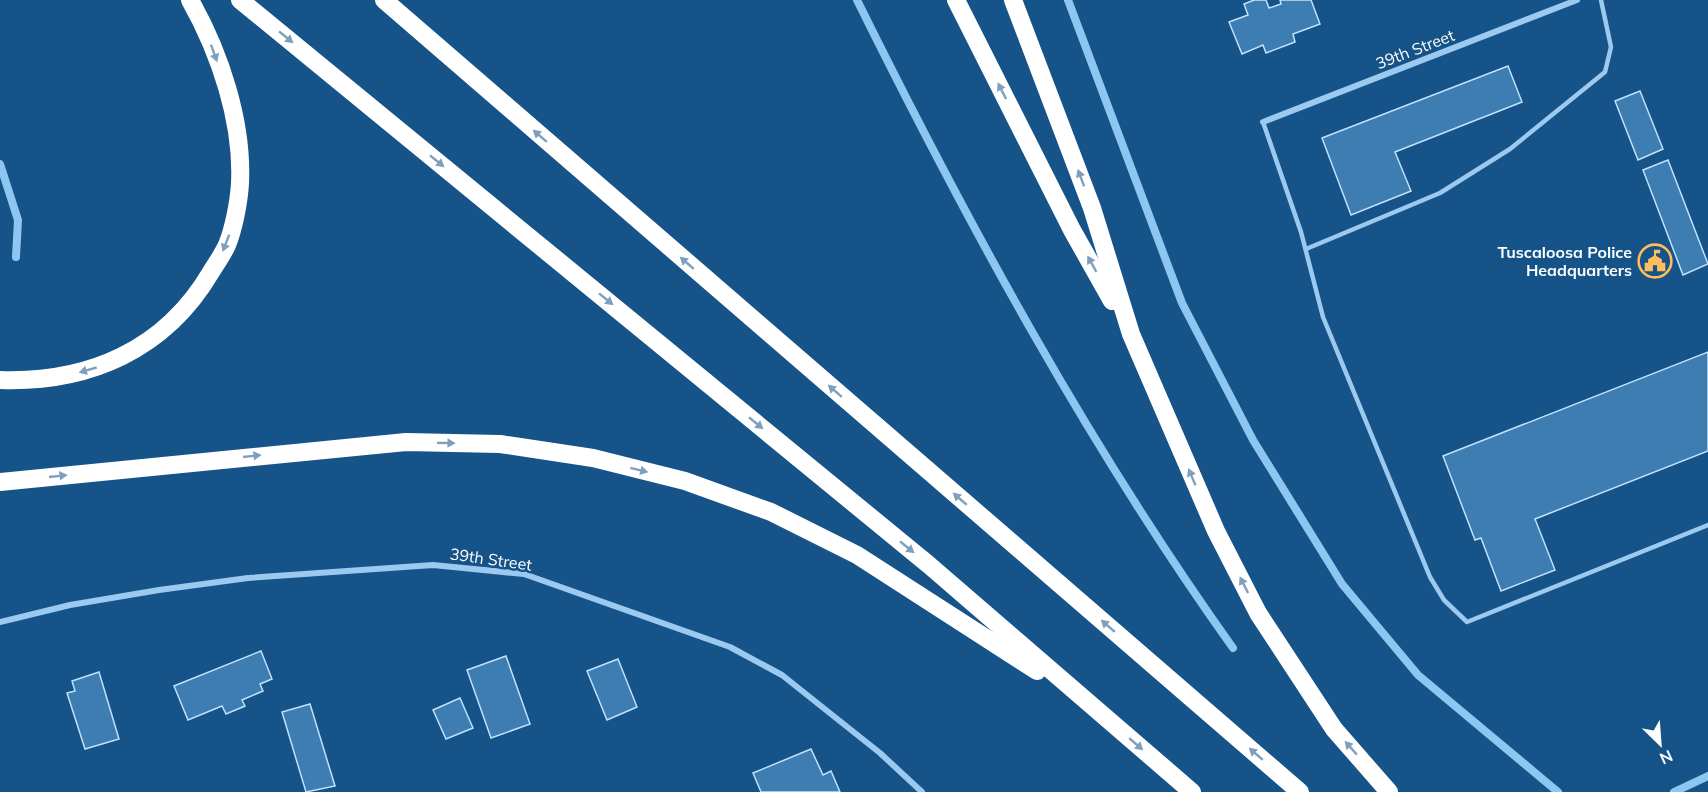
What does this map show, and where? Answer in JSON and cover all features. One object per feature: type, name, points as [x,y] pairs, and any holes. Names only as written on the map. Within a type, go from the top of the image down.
[{"type":"highway","points":[[0,381],[32,381],[93,369],[149,341],[174,321],[196,298],[228,244],[240,184],[236,132],[220,68],[202,21],[190,0]]},
{"type":"highway","points":[[240,0],[929,566],[1192,792]]},
{"type":"highway","points":[[384,0],[1300,792]]},
{"type":"highway","points":[[956,0],[1072,230],[1131,334]]},
{"type":"highway","points":[[1013,0],[1092,208],[1131,334],[1215,531],[1258,613],[1334,729],[1389,792]]},
{"type":"highway","points":[[0,482],[406,441],[500,444],[593,458],[686,481],[771,512],[848,550],[1092,706]]},
{"type":"street","points":[[1552,0],[1555,9]]},
{"type":"street","name":"39th Street","points":[[1263,122],[1577,0]]},
{"type":"street","name":"39th Street","points":[[0,622],[70,605],[248,578],[434,565],[524,574],[730,647],[782,675],[880,753],[922,792]]},
{"type":"lane","points":[[1306,249],[1440,193],[1510,148],[1605,72],[1611,47],[1601,0]]},
{"type":"lane","points":[[1263,122],[1306,249],[1323,317],[1430,577],[1444,600],[1467,622],[1708,525]]},
{"type":"building","points":[[1254,0],[1266,0],[1269,8],[1281,4],[1280,0],[1311,0],[1320,24],[1293,34],[1295,42],[1266,53],[1263,45],[1242,54],[1229,22],[1248,15],[1244,4]]},
{"type":"building","points":[[1508,66],[1522,102],[1395,152],[1411,191],[1351,215],[1322,138]]},
{"type":"building","points":[[1640,91],[1663,149],[1638,160],[1615,101]]},
{"type":"building","points":[[1668,160],[1708,264],[1683,275],[1643,170]]},
{"type":"building","points":[[1708,352],[1708,451],[1535,519],[1555,570],[1501,591],[1481,538],[1475,540],[1443,456]]},
{"type":"building","points":[[261,651],[272,679],[260,684],[263,691],[242,700],[245,706],[226,714],[222,706],[188,720],[174,686]]},
{"type":"building","points":[[506,656],[530,724],[491,738],[467,670]]},
{"type":"building","points":[[618,659],[637,707],[607,720],[587,671]]},
{"type":"building","points":[[99,672],[119,739],[85,749],[67,693],[75,691],[72,681]]},
{"type":"building","points":[[460,698],[473,728],[446,739],[433,710]]},
{"type":"building","points":[[310,704],[335,786],[306,792],[282,712]]},
{"type":"building","points":[[811,749],[823,775],[831,771],[840,792],[761,792],[753,773]]},
{"type":"waterway","points":[[857,0],[942,167],[1032,332],[1129,493],[1233,648]]},
{"type":"waterway","points":[[1068,0],[1182,303],[1253,440],[1342,584],[1418,675],[1558,792]]},
{"type":"waterway","points":[[0,164],[18,220],[16,257]]},
{"type":"waterway","points":[[1674,792],[1708,776]]},
{"type":"place","name":"Tuscaloosa Police Headquarters","points":[[1655,261]]}]
